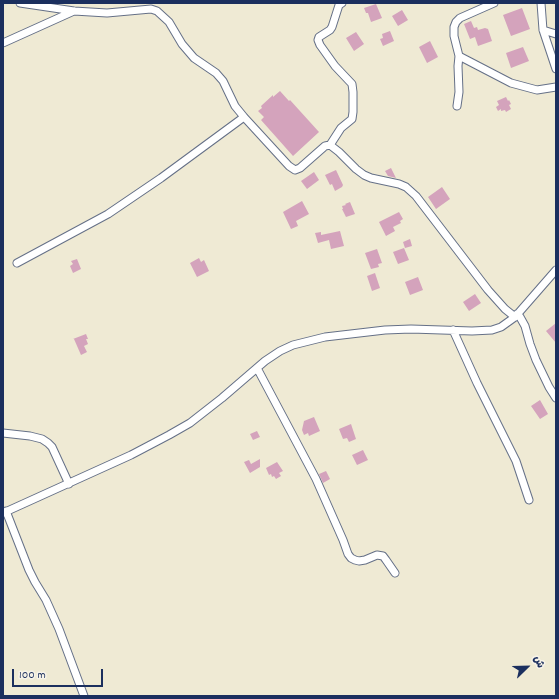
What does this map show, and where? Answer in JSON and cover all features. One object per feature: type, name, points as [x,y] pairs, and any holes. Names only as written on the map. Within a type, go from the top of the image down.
[{"type":"street","points":[[20,3],[74,11],[107,13],[151,10],[157,11],[169,22],[182,44],[194,58],[216,73],[223,81],[235,106],[289,166],[295,170],[300,168],[325,146],[330,145],[341,128],[352,119],[352,84],[329,58],[318,40],[319,37],[332,27],[339,5],[342,3]]},
{"type":"street","points":[[151,10],[156,3]]},
{"type":"street","points":[[457,106],[459,92],[459,56],[454,36],[454,27],[460,18],[494,3]]},
{"type":"street","points":[[541,3],[543,30],[556,69]]},
{"type":"street","points":[[3,43],[74,11]]},
{"type":"street","points":[[543,30],[556,34]]},
{"type":"street","points":[[459,56],[511,83],[537,90],[556,87]]},
{"type":"street","points":[[17,263],[108,214],[244,117]]},
{"type":"street","points":[[330,145],[364,175],[399,184],[406,187],[416,196],[488,290],[505,309],[520,317],[525,326],[536,360],[556,398]]},
{"type":"street","points":[[84,696],[57,624],[46,600],[29,570],[4,512],[69,484],[130,455],[190,423],[265,361],[280,351],[293,345],[325,337],[385,330],[492,330],[501,327],[510,321],[556,270]]},
{"type":"street","points":[[453,330],[516,461],[529,500]]},
{"type":"street","points":[[257,368],[316,479],[348,554],[351,558],[359,561],[377,555],[383,556],[395,573]]},
{"type":"street","points":[[3,433],[30,436],[42,439],[48,443],[52,447],[69,484]]},
{"type":"building","points":[[376,4],[382,18],[371,22],[368,13],[366,13],[364,8]]},
{"type":"building","points":[[522,8],[530,29],[511,36],[503,15]]},
{"type":"building","points":[[402,10],[408,20],[398,26],[392,16]]},
{"type":"building","points":[[471,21],[474,28],[477,27],[478,30],[485,28],[488,29],[492,41],[478,46],[475,37],[470,39],[464,24]]},
{"type":"building","points":[[390,31],[394,41],[383,46],[380,39],[383,38],[382,34]]},
{"type":"building","points":[[356,32],[364,44],[354,51],[346,38]]},
{"type":"building","points":[[430,41],[438,57],[427,63],[419,47]]},
{"type":"building","points":[[523,47],[529,61],[511,68],[506,53]]},
{"type":"building","points":[[280,91],[319,132],[293,156],[261,120],[264,117],[258,111],[262,108],[261,106],[273,95],[273,97]]},
{"type":"building","points":[[506,97],[511,104],[509,105],[511,109],[506,112],[505,110],[501,111],[501,109],[498,111],[496,107],[499,105],[497,101]]},
{"type":"building","points":[[391,168],[396,178],[388,176],[385,171]]},
{"type":"building","points":[[336,170],[343,185],[335,191],[325,175]]},
{"type":"building","points":[[314,172],[319,180],[307,189],[301,181]]},
{"type":"building","points":[[442,187],[450,199],[436,209],[428,197]]},
{"type":"building","points":[[302,201],[309,214],[296,221],[298,226],[291,229],[283,212]]},
{"type":"building","points":[[350,202],[355,214],[346,217],[342,206]]},
{"type":"building","points":[[399,212],[403,219],[400,221],[401,223],[393,227],[395,231],[386,236],[379,222]]},
{"type":"building","points":[[340,231],[344,246],[331,249],[329,240],[318,243],[315,233],[321,232],[321,235]]},
{"type":"building","points":[[410,239],[412,246],[405,248],[403,242]]},
{"type":"building","points":[[404,248],[409,260],[398,264],[393,252]]},
{"type":"building","points":[[377,249],[382,263],[378,264],[379,267],[371,269],[365,253]]},
{"type":"building","points":[[199,258],[201,262],[204,260],[209,271],[197,277],[190,263]]},
{"type":"building","points":[[77,259],[81,269],[73,273],[70,266],[73,264],[71,261]]},
{"type":"building","points":[[375,273],[380,288],[372,291],[367,276]]},
{"type":"building","points":[[418,277],[423,290],[410,295],[405,282]]},
{"type":"building","points":[[475,294],[481,303],[469,311],[463,302]]},
{"type":"building","points":[[556,323],[556,343],[546,331]]},
{"type":"building","points":[[86,334],[88,344],[84,346],[87,352],[81,355],[73,339]]},
{"type":"building","points":[[540,400],[548,414],[540,419],[531,406]]},
{"type":"building","points":[[314,417],[320,431],[309,436],[308,433],[304,435],[302,430],[304,421]]},
{"type":"building","points":[[351,424],[356,439],[349,442],[347,438],[343,439],[339,429]]},
{"type":"building","points":[[257,431],[260,437],[253,440],[250,434]]},
{"type":"building","points":[[363,450],[368,460],[357,465],[352,455]]},
{"type":"building","points":[[260,459],[260,467],[250,473],[244,462],[249,460],[251,464]]},
{"type":"building","points":[[277,462],[283,471],[279,473],[281,476],[276,479],[274,476],[272,477],[271,474],[269,475],[266,468]]},
{"type":"building","points":[[326,471],[330,479],[323,483],[319,474]]}]
